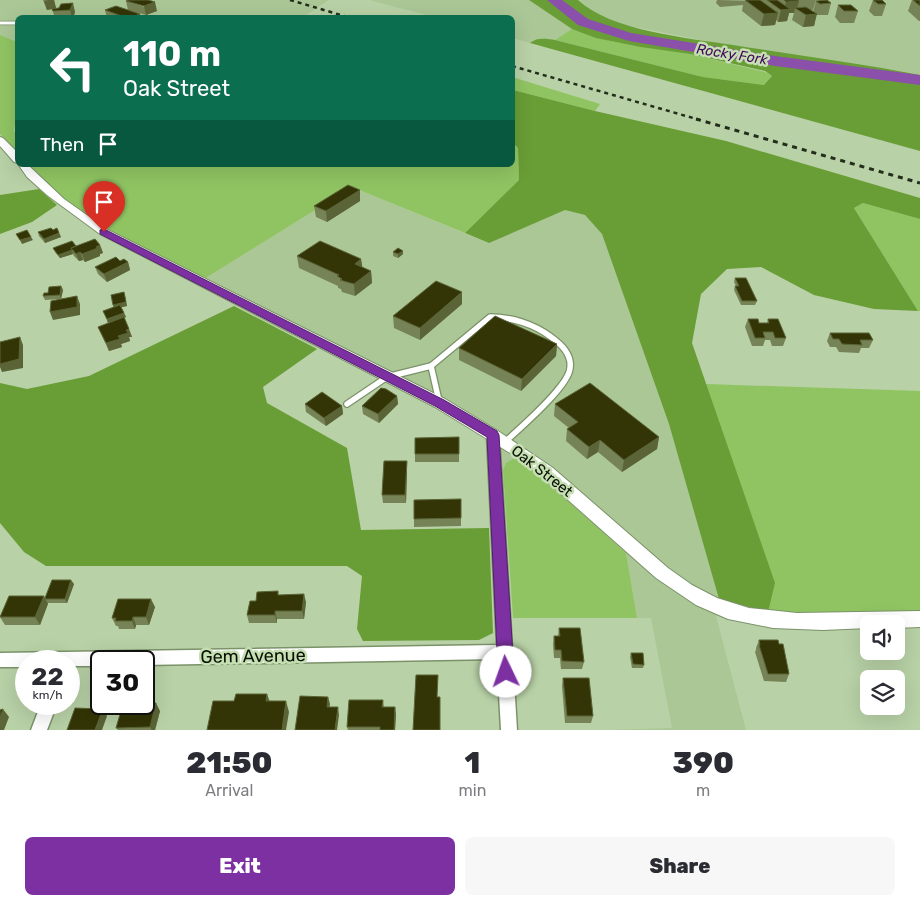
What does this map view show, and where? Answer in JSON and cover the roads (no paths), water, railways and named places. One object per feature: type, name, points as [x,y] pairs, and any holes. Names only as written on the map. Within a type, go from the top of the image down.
[{"type":"street","points":[[0,140],[15,157]]},
{"type":"street","name":"Oak Street","points":[[24,167],[75,214],[104,232],[440,403],[499,438],[547,472],[676,584],[719,608],[766,619],[920,618]]},
{"type":"street","points":[[499,438],[509,730]]},
{"type":"street","name":"Gem Avenue","points":[[80,660],[505,652]]},
{"type":"street","name":"Gem Avenue","points":[[0,660],[15,660]]},
{"type":"street","points":[[39,730],[45,715]]},
{"type":"lane","points":[[0,23],[15,23]]},
{"type":"lane","points":[[347,404],[386,377],[431,366],[490,317],[510,318],[535,327],[565,351],[571,362],[570,372],[565,383],[499,438]]},
{"type":"lane","points":[[431,366],[440,403]]},
{"type":"waterway","name":"Rocky Fork","points":[[554,0],[583,22],[629,37],[775,61],[920,80]]},
{"type":"railway","points":[[290,0],[341,15]]},
{"type":"railway","points":[[515,67],[700,120]]},
{"type":"railway","points":[[696,119],[920,183]]}]
